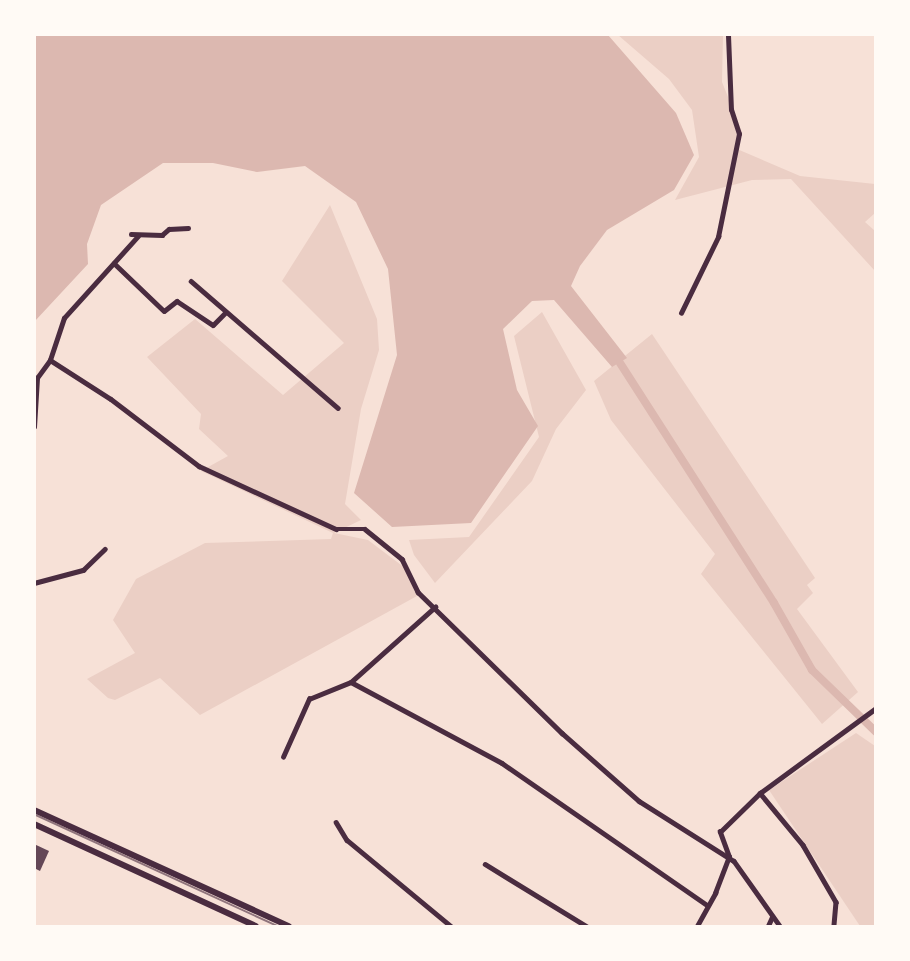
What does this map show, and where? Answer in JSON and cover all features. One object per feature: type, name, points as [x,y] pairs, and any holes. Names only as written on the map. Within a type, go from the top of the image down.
[{"type":"main road","points":[[34,810],[289,927]]},
{"type":"main road","points":[[34,824],[256,927]]},
{"type":"street","points":[[681,313],[718,237],[738,134],[730,110],[728,34]]},
{"type":"street","points":[[131,234],[138,236],[188,228]]},
{"type":"street","points":[[34,427],[37,378],[50,360],[64,318],[138,236]]},
{"type":"street","points":[[114,263],[164,311],[177,301],[213,325],[225,312]]},
{"type":"street","points":[[191,282],[225,312],[247,326],[338,408]]},
{"type":"street","points":[[50,360],[111,399],[199,466],[336,529],[365,529],[402,559],[418,592],[562,733],[635,798],[729,857]]},
{"type":"street","points":[[34,583],[83,570],[105,549]]},
{"type":"street","points":[[283,757],[309,699],[351,682],[435,607]]},
{"type":"street","points":[[351,682],[502,763],[707,905]]},
{"type":"street","points":[[780,927],[729,857],[720,832],[759,794],[876,708]]},
{"type":"street","points":[[759,794],[803,845],[836,902],[834,927]]},
{"type":"street","points":[[336,822],[346,840],[451,927]]},
{"type":"street","points":[[697,927],[729,857]]},
{"type":"street","points":[[485,864],[586,927]]},
{"type":"street","points":[[768,927],[772,917]]},
{"type":"shaded area","points":[[35,34],[608,35],[676,113],[694,155],[674,190],[607,230],[580,266],[571,286],[627,358],[612,367],[554,300],[532,301],[503,329],[517,390],[538,426],[471,523],[392,527],[354,493],[397,355],[388,269],[356,202],[305,166],[257,172],[213,163],[163,163],[101,205],[87,244],[88,264],[35,321]]},
{"type":"shaded area","points":[[618,35],[723,35],[722,82],[742,132],[737,149],[800,176],[875,184],[875,213],[865,222],[875,231],[875,271],[791,179],[752,180],[675,200],[699,157],[692,110],[669,79]]},
{"type":"shaded area","points":[[330,205],[377,319],[379,350],[361,409],[345,504],[361,520],[334,533],[368,540],[405,568],[417,596],[200,715],[160,678],[115,700],[108,698],[87,679],[135,653],[113,620],[136,579],[205,543],[331,539],[333,533],[201,471],[228,456],[199,429],[201,414],[147,357],[195,319],[283,395],[344,343],[282,281]]},
{"type":"shaded area","points":[[542,312],[586,390],[556,429],[532,481],[435,583],[414,555],[409,540],[469,537],[539,437],[514,336]]},
{"type":"shaded area","points":[[652,334],[815,578],[807,585],[813,593],[797,609],[858,692],[822,724],[701,574],[715,554],[611,420],[594,381]]},
{"type":"shaded area","points":[[856,733],[875,746],[875,926],[860,926],[769,790]]},
{"type":"building","points":[[34,844],[49,851],[40,871],[34,868]]},
{"type":"waterway","points":[[620,363],[774,603],[812,670],[876,732]]},
{"type":"tram line","points":[[34,814],[278,926]]}]
